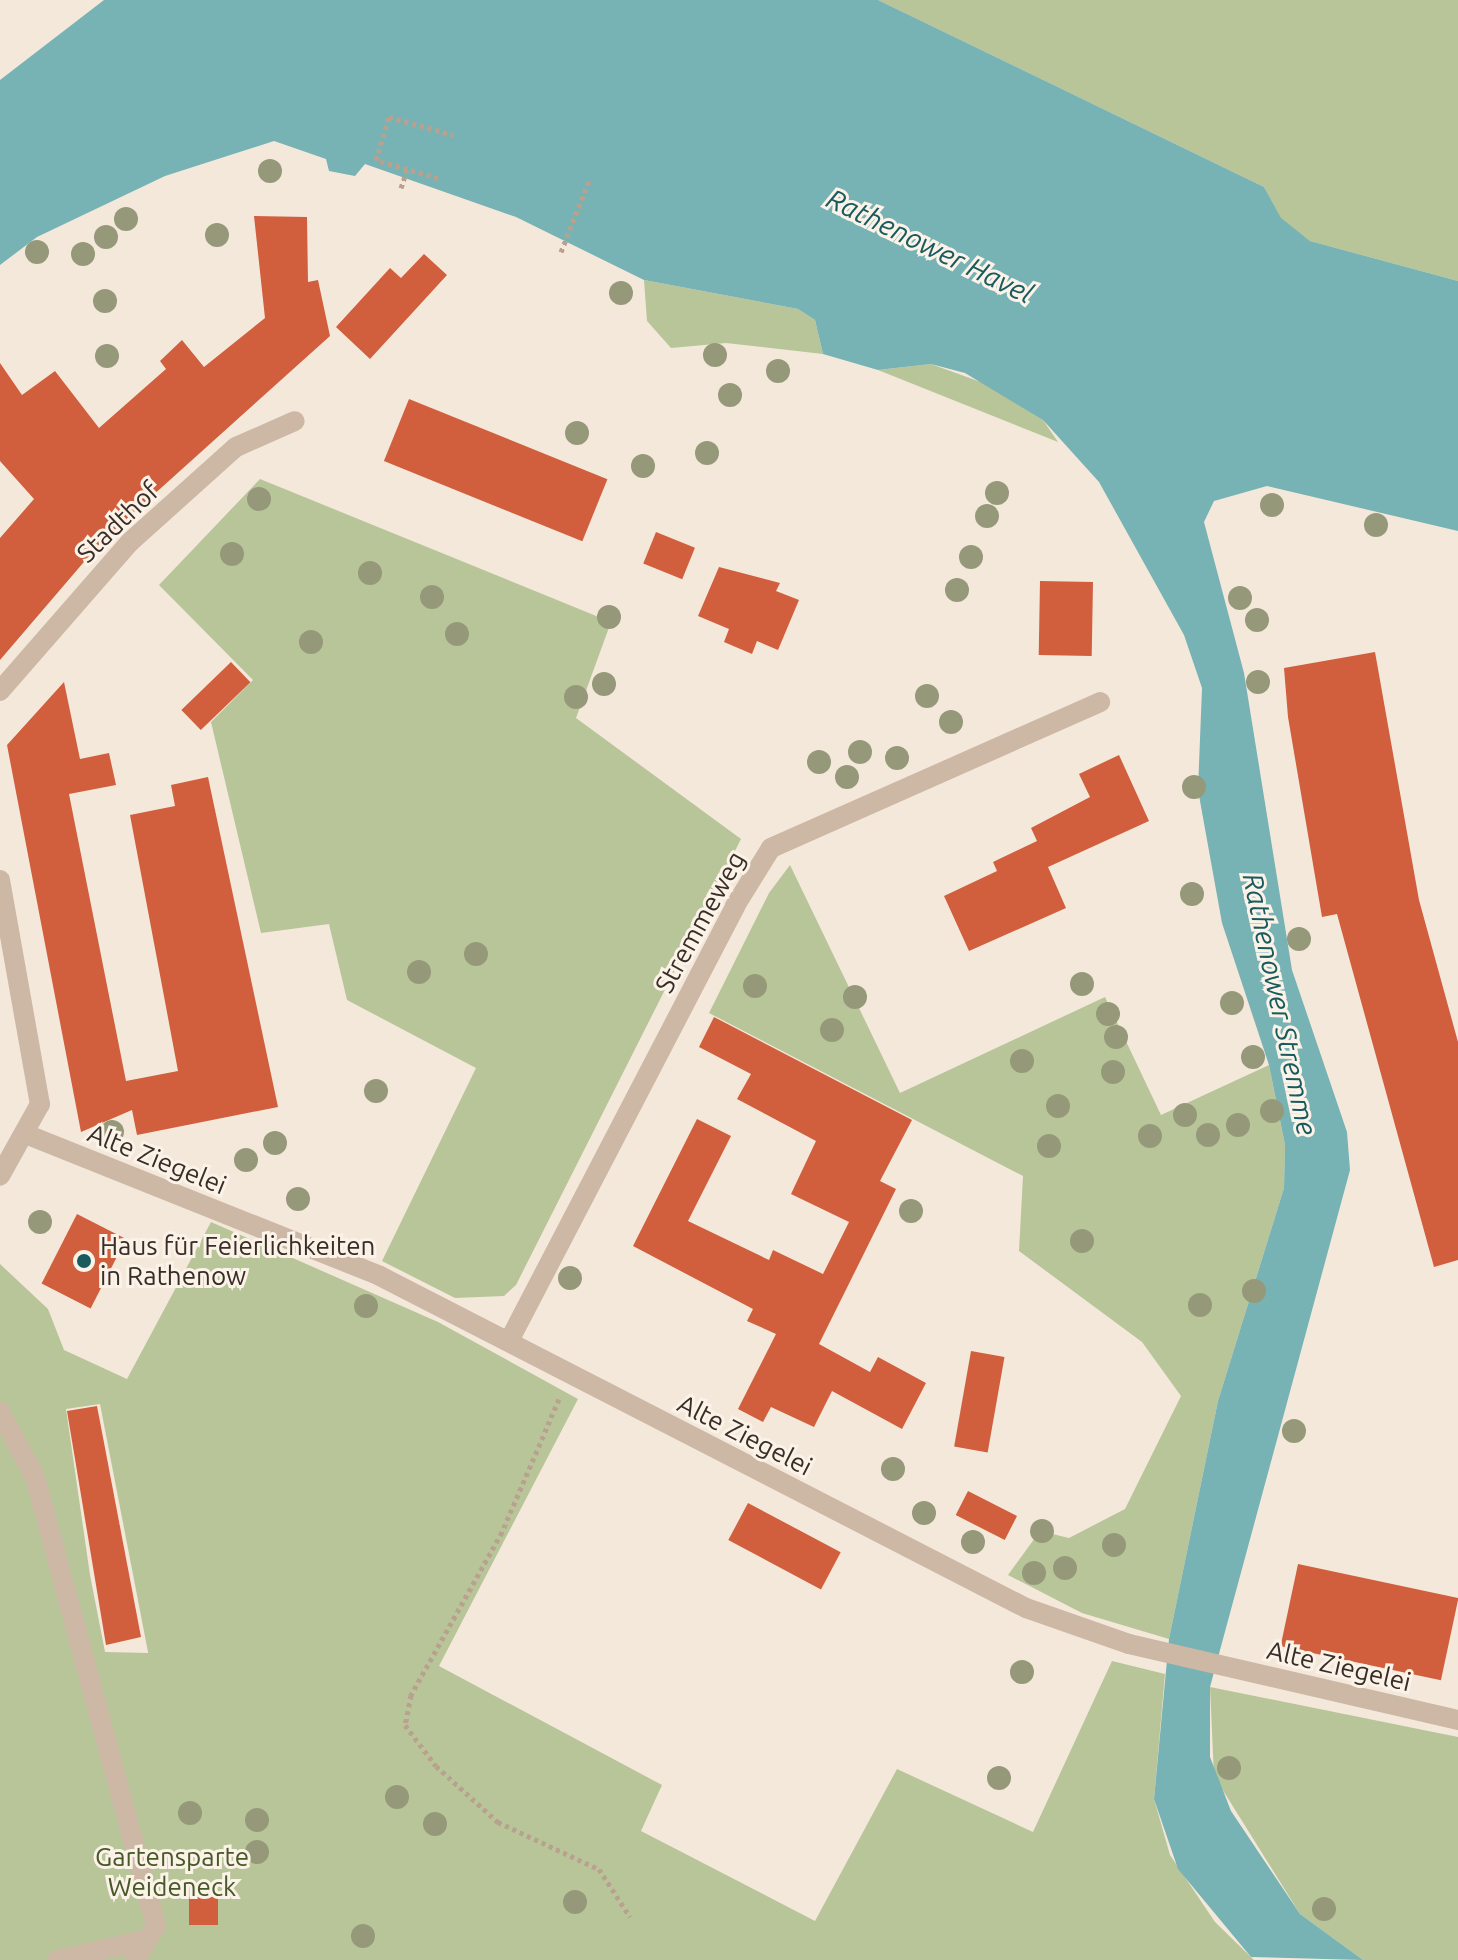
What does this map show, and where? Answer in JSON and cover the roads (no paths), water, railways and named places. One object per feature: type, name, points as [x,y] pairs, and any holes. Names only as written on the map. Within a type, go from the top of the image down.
[{"type":"street","name":"Stadthof","points":[[0,691],[130,542],[236,447],[295,421]]},
{"type":"street","name":"Stremmeweg","points":[[509,1341],[735,906],[771,848],[1100,702]]},
{"type":"street","points":[[0,880],[40,1104],[28,1135],[0,1176]]},
{"type":"street","name":"Alte Ziegelei","points":[[28,1135],[380,1276],[1026,1608],[1129,1644],[1458,1720]]},
{"type":"street","points":[[0,1412],[35,1477],[156,1926],[135,1960]]},
{"type":"street","points":[[57,1960],[145,1940]]},
{"type":"water","points":[[104,0],[878,0],[1264,187],[1281,218],[1310,241],[1458,281],[1458,531],[1267,486],[1214,501],[1204,522],[1244,673],[1292,970],[1347,1132],[1350,1170],[1210,1687],[1210,1757],[1231,1811],[1300,1914],[1363,1960],[1251,1957],[1178,1869],[1154,1799],[1169,1639],[1218,1401],[1284,1188],[1285,1145],[1269,1065],[1222,923],[1198,790],[1202,688],[1184,635],[1099,482],[1043,420],[965,373],[931,364],[878,370],[823,354],[815,320],[798,309],[644,280],[516,217],[365,164],[355,176],[329,171],[326,159],[274,141],[165,176],[37,237],[0,265],[0,80]]},
{"type":"place","name":"Haus für Feierlichkeiten in Rathenow","points":[[84,1261]]},
{"type":"water label","name":"Rathenower Havel","points":[[930,246]]},
{"type":"water label","name":"Rathenower Stremme","points":[[1280,1004]]},
{"type":"park label","name":"Gartensparte Weideneck","points":[[172,1872]]}]
